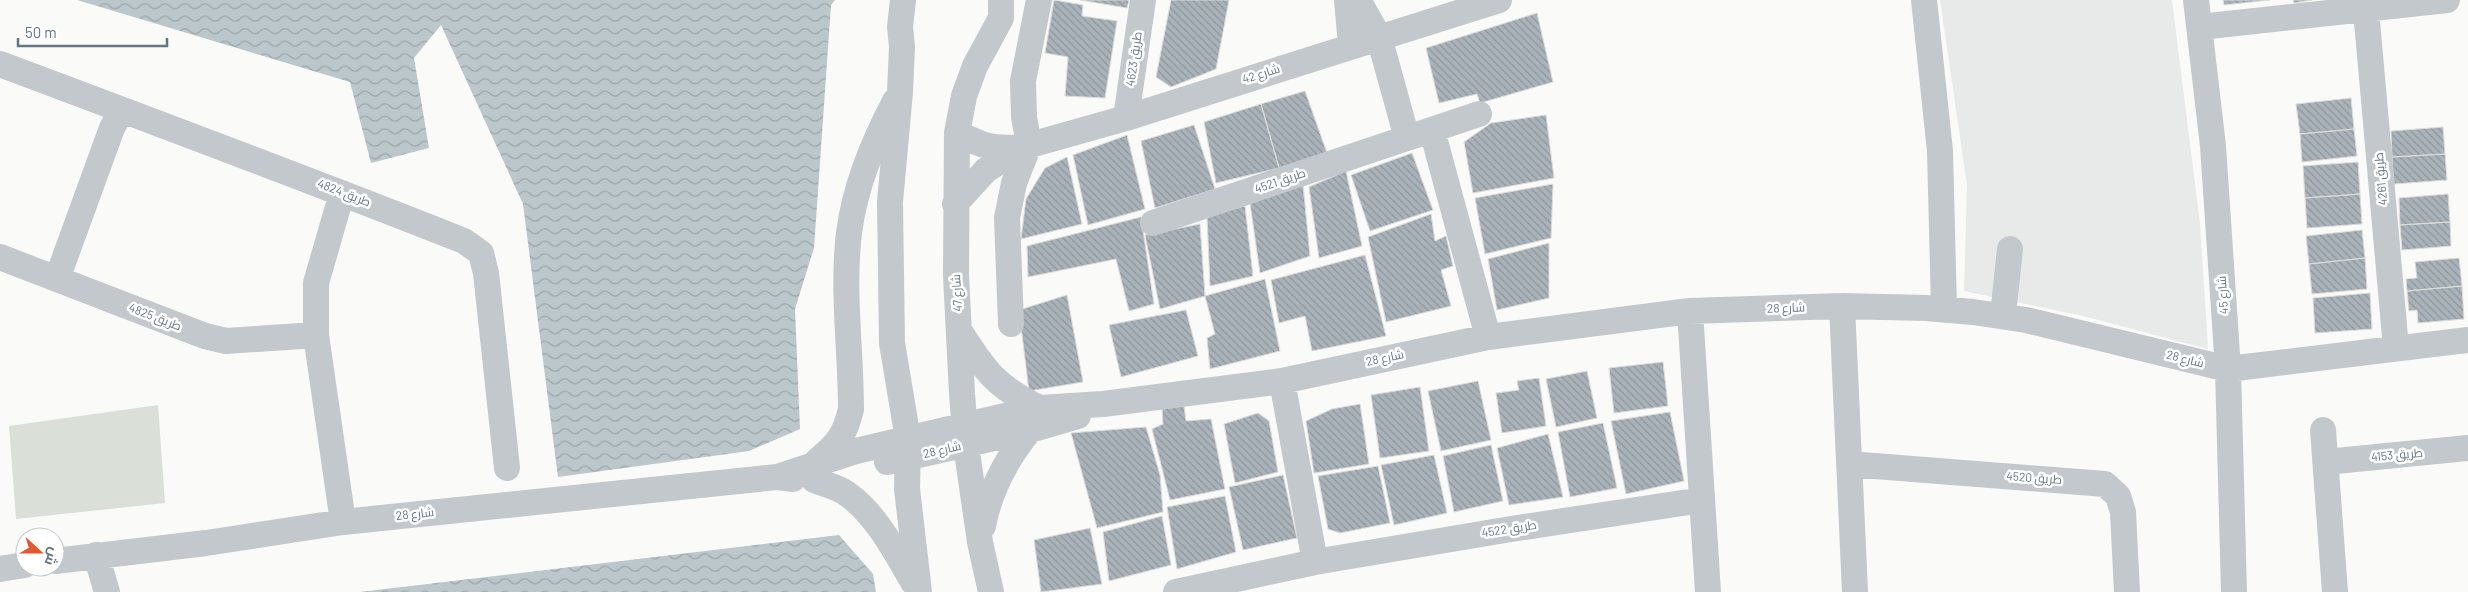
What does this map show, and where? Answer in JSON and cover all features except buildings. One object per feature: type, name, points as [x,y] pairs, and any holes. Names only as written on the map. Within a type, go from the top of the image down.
[{"type":"street","points":[[903,0],[900,27],[902,47],[900,92],[890,202],[892,343],[907,448],[907,489],[919,592]]},
{"type":"street","name":"شارع 47","points":[[990,592],[980,542],[965,434],[958,330],[955,204],[957,133],[964,96],[975,66],[1001,18],[1001,0]]},
{"type":"street","points":[[1011,324],[1007,218],[1014,183],[1026,146],[1023,81],[1039,0]]},
{"type":"street","name":"طريق 4623","points":[[1126,118],[1143,0]]},
{"type":"street","points":[[1347,0],[1351,46]]},
{"type":"street","points":[[1358,0],[1378,37],[1407,138]]},
{"type":"street","name":"شارع 42","points":[[957,133],[985,147],[1002,149],[1026,146],[1126,118],[1499,0]]},
{"type":"street","points":[[1924,0],[1949,150],[1944,309]]},
{"type":"street","name":"شارع 45","points":[[2196,0],[2200,27],[2203,148],[2228,369],[2234,592]]},
{"type":"street","points":[[2200,27],[2438,1]]},
{"type":"street","name":"طريق 4261","points":[[2366,10],[2396,348]]},
{"type":"street","name":"طريق 4824","points":[[0,64],[342,193],[464,241],[481,253],[486,273],[507,468]]},
{"type":"street","points":[[900,92],[876,136],[859,184],[849,234],[847,284],[851,408],[847,426],[838,443],[814,472],[845,492],[865,510],[896,552],[919,592]]},
{"type":"street","points":[[57,279],[112,128],[122,110]]},
{"type":"street","name":"طريق 4521","points":[[1154,223],[1479,114]]},
{"type":"street","points":[[1432,130],[1488,337]]},
{"type":"street","name":"شارع 42","points":[[955,204],[986,170],[1026,146]]},
{"type":"street","points":[[342,193],[316,283],[316,336],[343,522]]},
{"type":"street","points":[[2003,316],[2010,249]]},
{"type":"street","name":"طريق 4825","points":[[1,262],[57,279],[205,336],[226,341],[316,336]]},
{"type":"street","points":[[1842,306],[1855,592]]},
{"type":"street","name":"شارع 28","points":[[65,560],[206,543],[343,522],[814,472],[965,434],[1103,404],[1282,381],[1488,337],[1690,311],[1842,306],[1944,309],[2003,316],[2228,369],[2468,340]]},
{"type":"street","points":[[1690,311],[1708,592]]},
{"type":"street","points":[[958,330],[988,374],[1034,419],[1008,459],[993,488],[980,542]]},
{"type":"street","points":[[1282,381],[1315,562]]},
{"type":"street","points":[[2323,430],[2335,592]]},
{"type":"street","name":"طريق 4153","points":[[2326,462],[2468,448]]},
{"type":"street","name":"طريق 4520","points":[[1849,464],[2105,484],[2118,496],[2123,512],[2127,592]]},
{"type":"street","name":"طريق 4522","points":[[1184,592],[1315,562],[1511,529],[1702,500]]},
{"type":"street","points":[[96,555],[107,592]]},
{"type":"street","points":[[0,568],[15,566]]},
{"type":"shaded area","points":[[1940,0],[2172,0],[2200,223],[2208,349],[2083,316],[1964,291],[1967,185]]},
{"type":"shaded area","points":[[158,405],[165,503],[16,519],[9,426]]},
{"type":"water","points":[[77,0],[835,0],[831,5],[814,248],[795,309],[800,429],[749,451],[558,477],[523,204],[441,25],[414,58],[429,148],[371,163],[350,82]]},
{"type":"water","points":[[839,535],[873,574],[876,592],[360,592]]}]
